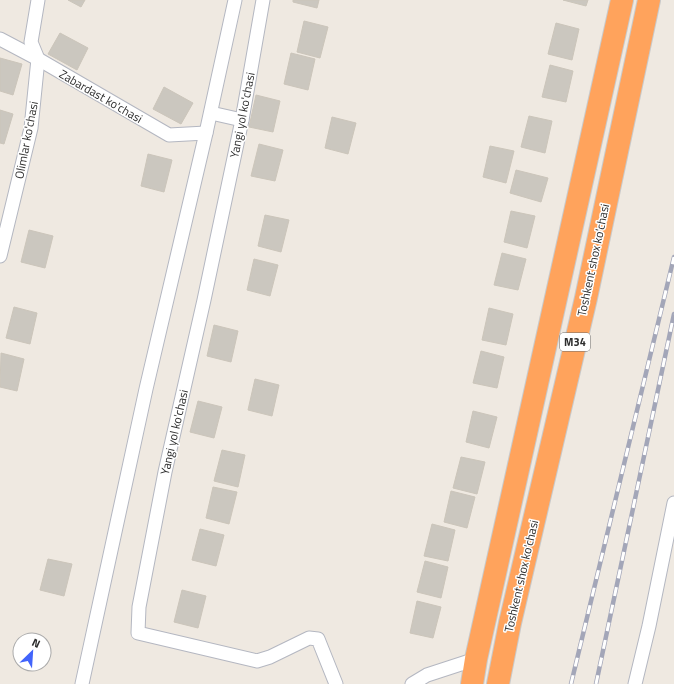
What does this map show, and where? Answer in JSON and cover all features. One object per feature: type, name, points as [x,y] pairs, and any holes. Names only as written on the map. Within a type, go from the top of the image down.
[{"type":"highway","name":"Toshkent shox ko'chasi","points":[[472,684],[476,659],[622,0]]},
{"type":"highway","name":"Toshkent shox ko'chasi","points":[[498,684],[510,623],[586,298],[649,0]]},
{"type":"street","name":"Olimlar ko'chasi","points":[[0,256],[30,128],[38,59],[31,42],[38,0]]},
{"type":"street","points":[[82,684],[146,389],[211,113],[235,0]]},
{"type":"street","name":"Yangi yol ko'chasi","points":[[263,0],[242,120],[204,300],[165,472],[139,607],[138,632],[258,661],[270,657],[309,638],[318,639],[336,684]]},
{"type":"street","name":"Zabardast ko'chasi","points":[[0,39],[38,59],[169,135],[206,133]]},
{"type":"street","points":[[211,113],[242,120]]},
{"type":"street","points":[[636,684],[674,503]]},
{"type":"street","points":[[412,684],[427,675],[476,659]]},
{"type":"building","points":[[68,0],[85,0],[81,7]]},
{"type":"building","points":[[293,0],[319,0],[317,8],[293,2]]},
{"type":"building","points":[[563,0],[588,0],[586,6]]},
{"type":"building","points":[[304,21],[328,27],[320,58],[297,52]]},
{"type":"building","points":[[556,23],[579,29],[572,60],[548,54]]},
{"type":"building","points":[[60,33],[88,48],[77,70],[48,54]]},
{"type":"building","points":[[291,53],[315,59],[308,90],[284,84]]},
{"type":"building","points":[[0,58],[22,64],[13,95],[0,91]]},
{"type":"building","points":[[550,65],[573,71],[566,102],[542,97]]},
{"type":"building","points":[[164,87],[193,103],[181,124],[153,109]]},
{"type":"building","points":[[256,95],[280,101],[273,132],[249,127]]},
{"type":"building","points":[[0,110],[13,114],[4,144],[0,143]]},
{"type":"building","points":[[529,116],[552,121],[545,153],[521,147]]},
{"type":"building","points":[[332,117],[356,123],[348,154],[325,148]]},
{"type":"building","points":[[259,144],[283,150],[275,181],[251,176]]},
{"type":"building","points":[[490,146],[514,151],[506,183],[483,177]]},
{"type":"building","points":[[148,154],[172,160],[164,192],[141,186]]},
{"type":"building","points":[[516,170],[548,178],[541,202],[510,193]]},
{"type":"building","points":[[511,211],[535,216],[527,248],[504,242]]},
{"type":"building","points":[[265,215],[289,220],[281,252],[258,246]]},
{"type":"building","points":[[29,230],[53,236],[45,268],[21,262]]},
{"type":"building","points":[[502,253],[526,259],[518,290],[494,285]]},
{"type":"building","points":[[254,259],[278,265],[270,296],[247,290]]},
{"type":"building","points":[[14,307],[37,313],[30,344],[6,338]]},
{"type":"building","points":[[489,308],[513,314],[506,345],[482,340]]},
{"type":"building","points":[[214,325],[238,331],[231,362],[207,356]]},
{"type":"building","points":[[481,351],[504,357],[497,388],[473,383]]},
{"type":"building","points":[[1,353],[24,359],[17,391],[0,387]]},
{"type":"building","points":[[255,379],[279,385],[272,416],[248,410]]},
{"type":"building","points":[[198,401],[222,407],[214,438],[190,432]]},
{"type":"building","points":[[473,411],[497,417],[489,448],[466,442]]},
{"type":"building","points":[[222,450],[245,455],[238,487],[214,481]]},
{"type":"building","points":[[461,457],[485,462],[477,494],[453,488]]},
{"type":"building","points":[[213,487],[237,492],[229,524],[206,518]]},
{"type":"building","points":[[451,491],[475,497],[467,528],[444,522]]},
{"type":"building","points":[[432,524],[455,530],[448,561],[424,556]]},
{"type":"building","points":[[200,529],[224,535],[216,566],[192,560]]},
{"type":"building","points":[[48,559],[72,564],[64,596],[40,590]]},
{"type":"building","points":[[425,561],[448,567],[441,598],[417,592]]},
{"type":"building","points":[[182,590],[206,596],[198,628],[174,622]]},
{"type":"building","points":[[417,601],[441,607],[433,638],[410,633]]},
{"type":"railway","points":[[571,684],[674,257]]},
{"type":"railway","points":[[596,684],[674,314]]}]
